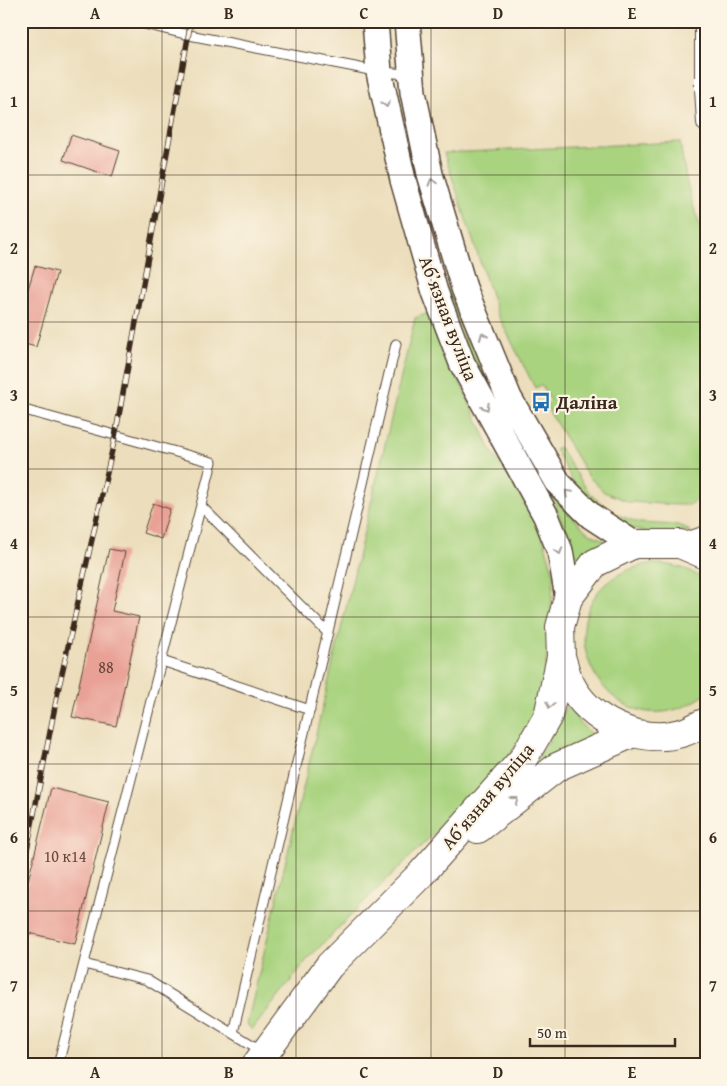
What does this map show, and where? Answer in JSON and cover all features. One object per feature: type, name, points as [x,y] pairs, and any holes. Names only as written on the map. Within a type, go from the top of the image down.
[{"type":"main road","name":"Абʼязная вуліца","points":[[260,1059],[329,966],[422,873],[524,759],[548,716],[561,657],[560,627],[568,598],[595,563],[634,544],[680,544],[706,555]]},
{"type":"main road","name":"Абʼязная вуліца","points":[[561,657],[570,683],[586,706],[607,722],[633,733],[694,738],[706,722]]},
{"type":"main road","name":"Абʼязная вуліца","points":[[422,873],[557,767],[633,733]]},
{"type":"street","name":"Абʼязная вуліца","points":[[375,21],[379,72],[403,180],[434,292],[462,363],[546,516],[560,551],[568,598]]},
{"type":"street","name":"Абʼязная вуліца","points":[[407,21],[414,92],[430,174],[464,288],[509,398],[559,484],[591,516],[634,544]]},
{"type":"street","points":[[704,21],[705,114]]},
{"type":"street","points":[[680,544],[706,535]]},
{"type":"lane","points":[[132,21],[189,35],[379,72],[412,74]]},
{"type":"lane","points":[[233,1033],[396,344]]},
{"type":"lane","points":[[21,409],[212,462],[58,1065]]},
{"type":"lane","points":[[201,506],[328,634]]},
{"type":"lane","points":[[162,661],[310,710]]},
{"type":"lane","points":[[84,964],[147,980],[233,1033],[260,1059]]},
{"type":"green space","points":[[680,142],[686,179],[706,244],[706,489],[698,499],[689,505],[629,502],[604,492],[588,476],[546,406],[551,401],[541,385],[535,388],[497,313],[444,153]]},
{"type":"green space","points":[[448,284],[453,284],[478,358],[512,426],[542,476],[586,531],[611,544],[576,570],[571,544],[554,503],[526,459],[471,357],[445,287]]},
{"type":"green space","points":[[429,313],[491,450],[540,528],[554,574],[548,649],[539,714],[497,772],[306,961],[252,1030],[247,1024],[415,318]]},
{"type":"green space","points":[[559,447],[590,494],[615,514],[640,523],[679,525],[690,531],[659,535],[620,525],[576,487],[555,449]]},
{"type":"green space","points":[[647,564],[663,564],[686,569],[706,582],[706,694],[669,711],[636,709],[610,693],[591,668],[584,637],[589,607],[609,581]]},
{"type":"green space","points":[[567,705],[580,723],[595,738],[520,781],[546,746]]},
{"type":"building","points":[[71,135],[120,151],[112,177],[63,160]]},
{"type":"building","points":[[35,266],[57,272],[36,347],[21,343],[21,312]]},
{"type":"building","points":[[153,503],[170,509],[161,539],[143,533]]},
{"type":"building","points":[[109,549],[125,552],[112,611],[139,617],[116,726],[72,717]]},
{"type":"building","points":[[51,788],[109,802],[75,944],[21,931],[21,909]]},
{"type":"railway","points":[[21,880],[58,691],[115,437],[191,21]]},
{"type":"place","name":"Даліна","points":[[541,402]]}]
